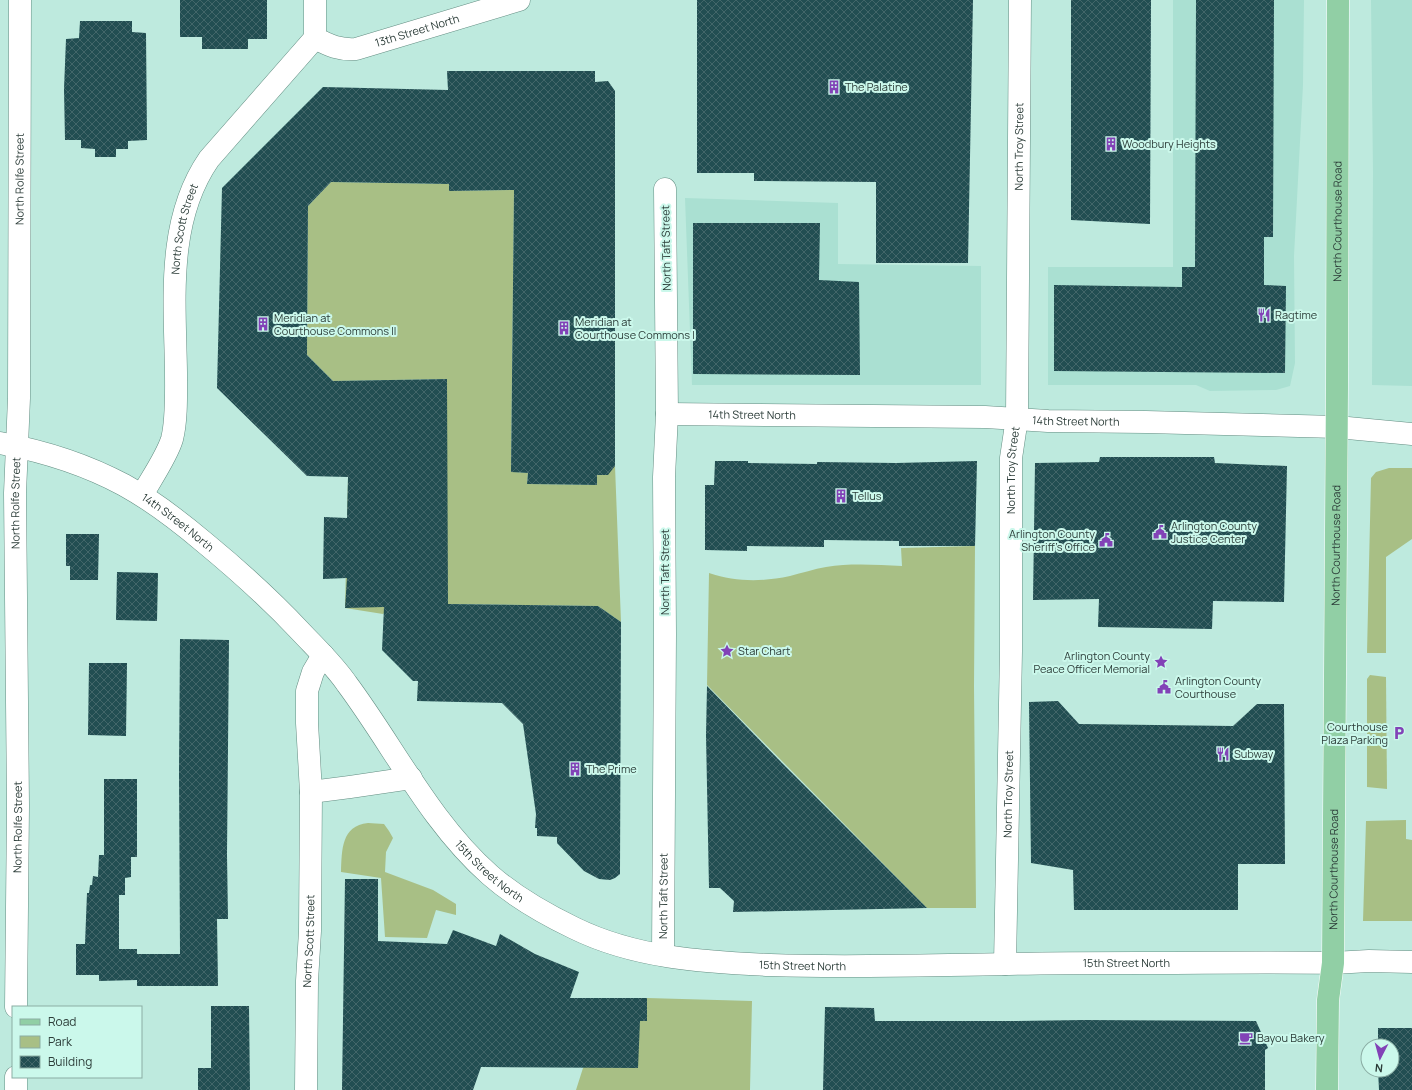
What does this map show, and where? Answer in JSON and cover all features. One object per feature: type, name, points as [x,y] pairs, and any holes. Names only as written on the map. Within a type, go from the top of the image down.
[{"type":"main road","name":"North Courthouse Road","points":[[1327,1090],[1328,1000],[1333,963],[1337,427],[1338,0]]},
{"type":"street","name":"North Rolfe Street","points":[[16,1006],[18,806],[15,538],[8,444],[19,398],[20,0]]},
{"type":"street","points":[[314,38],[315,0]]},
{"type":"street","name":"13th Street North","points":[[314,38],[331,47],[340,49],[356,49],[519,0]]},
{"type":"street","name":"North Troy Street","points":[[1005,964],[1011,659],[1011,458],[1017,418],[1020,0]]},
{"type":"street","name":"North Scott Street","points":[[142,495],[172,439],[176,405],[176,259],[184,214],[190,194],[201,171],[209,159],[314,38]]},
{"type":"street","name":"North Taft Street","points":[[663,955],[665,642],[664,477],[667,414],[665,189]]},
{"type":"street","name":"14th Street North","points":[[667,414],[1017,418],[1048,421],[1337,427],[1412,434]]},
{"type":"street","name":"14th Street North","points":[[8,444],[71,461],[98,472],[142,495],[178,520],[231,564],[283,613],[323,655]]},
{"type":"street","name":"North Scott Street","points":[[306,1090],[307,981],[310,931],[311,792],[307,723],[307,691],[313,672],[323,655]]},
{"type":"street","name":"15th Street North","points":[[323,655],[346,682],[410,778],[470,856],[509,890],[570,926],[604,942],[622,948],[710,962],[832,966],[1333,963],[1369,961],[1412,962]]},
{"type":"street","points":[[311,792],[410,778]]},
{"type":"street","points":[[16,1078],[16,1090]]},
{"type":"shaded area","points":[[1173,0],[1304,0],[1303,85],[1294,256],[1295,363],[1290,386],[1276,390],[1210,391],[1196,385],[1048,385],[1048,267],[1173,267]]},
{"type":"shaded area","points":[[1371,0],[1412,0],[1412,386],[1372,385],[1373,173]]},
{"type":"shaded area","points":[[685,198],[838,203],[838,264],[981,266],[981,385],[692,385]]},
{"type":"green space","points":[[331,182],[449,184],[449,191],[514,190],[511,469],[514,472],[528,473],[527,484],[597,485],[597,475],[615,466],[621,622],[598,606],[448,604],[392,606],[383,614],[345,608],[348,477],[447,481],[447,379],[333,381],[307,355],[308,206]]},
{"type":"green space","points":[[1389,468],[1412,468],[1412,539],[1386,557],[1386,653],[1367,653],[1371,478],[1376,472]]},
{"type":"green space","points":[[975,546],[974,686],[976,908],[927,908],[707,685],[709,573],[729,578],[759,580],[780,578],[822,568],[845,565],[902,566],[901,548]]},
{"type":"green space","points":[[1370,675],[1386,677],[1387,789],[1367,787],[1367,679]]},
{"type":"green space","points":[[1406,820],[1406,839],[1412,840],[1412,921],[1363,921],[1366,821]]},
{"type":"green space","points":[[368,823],[384,824],[393,838],[386,852],[385,872],[433,890],[456,904],[456,915],[436,910],[427,938],[385,937],[381,878],[341,872],[343,848],[348,834],[359,825]]},
{"type":"green space","points":[[647,998],[752,1001],[750,1090],[576,1090],[583,1068],[640,1021],[647,1021]]},
{"type":"building","points":[[180,0],[267,0],[267,39],[248,39],[248,49],[202,49],[202,37],[180,37]]},
{"type":"building","name":"The Palatine","points":[[697,0],[973,0],[968,263],[876,263],[876,182],[754,181],[754,173],[697,173]]},
{"type":"building","name":"Woodbury Heights","points":[[1071,0],[1151,0],[1150,224],[1071,220]]},
{"type":"building","points":[[1196,0],[1274,0],[1273,237],[1264,237],[1264,285],[1286,286],[1285,373],[1054,371],[1054,285],[1182,287],[1182,267],[1195,267]]},
{"type":"building","points":[[80,21],[132,21],[132,32],[146,33],[147,140],[128,141],[128,149],[116,149],[116,157],[95,157],[95,149],[81,148],[81,140],[65,140],[64,89],[66,39],[79,38]]},
{"type":"building","points":[[447,71],[595,71],[595,82],[608,81],[615,91],[615,466],[608,475],[597,475],[597,485],[527,484],[528,473],[511,472],[514,190],[449,191],[449,184],[331,182],[308,206],[307,355],[333,381],[447,379],[448,604],[598,606],[621,622],[620,874],[610,880],[599,879],[584,871],[557,843],[557,837],[537,836],[537,828],[535,828],[536,814],[523,724],[502,703],[417,701],[418,681],[413,681],[382,650],[384,607],[345,608],[347,578],[323,579],[324,517],[347,518],[348,477],[307,476],[217,388],[222,188],[323,87],[448,90]]},
{"type":"building","points":[[693,223],[820,223],[819,280],[859,282],[860,375],[693,374]]},
{"type":"building","name":"Arlington County Justice Center","points":[[1100,457],[1214,457],[1215,463],[1287,466],[1284,602],[1213,601],[1212,629],[1098,627],[1099,599],[1033,600],[1035,463],[1099,462]]},
{"type":"building","name":"Tellus","points":[[715,461],[817,464],[817,462],[896,463],[977,461],[975,546],[899,546],[899,541],[824,540],[824,547],[747,546],[747,551],[705,550],[705,485],[714,485]]},
{"type":"building","points":[[66,534],[99,534],[98,580],[70,580],[70,566],[66,566]]},
{"type":"building","points":[[117,572],[158,573],[157,621],[116,620]]},
{"type":"building","points":[[180,639],[229,640],[227,855],[228,919],[217,919],[218,986],[137,986],[137,980],[99,981],[99,975],[76,975],[76,944],[85,944],[87,893],[89,893],[90,885],[92,885],[93,876],[98,877],[99,855],[104,855],[104,779],[137,779],[137,857],[131,857],[131,877],[125,878],[125,895],[119,895],[119,949],[137,949],[137,954],[180,954]]},
{"type":"building","points":[[89,663],[127,663],[126,736],[88,735]]},
{"type":"building","points":[[707,686],[927,908],[733,912],[734,901],[720,888],[709,888],[706,735]]},
{"type":"building","points":[[1058,701],[1079,724],[1233,726],[1257,704],[1284,704],[1285,864],[1238,864],[1238,910],[1074,910],[1073,870],[1031,863],[1029,702]]},
{"type":"building","points":[[345,879],[378,879],[378,941],[447,944],[453,930],[496,946],[500,934],[535,954],[579,972],[570,998],[647,998],[647,1021],[640,1021],[638,1068],[481,1067],[473,1090],[342,1090]]},
{"type":"building","points":[[211,1006],[249,1006],[250,1090],[198,1090],[198,1068],[211,1068]]},
{"type":"building","points":[[825,1007],[874,1008],[875,1021],[1256,1021],[1268,1048],[1265,1050],[1265,1090],[823,1090]]},
{"type":"building","points":[[1378,1028],[1412,1028],[1412,1090],[1379,1090],[1378,1078],[1400,1078],[1400,1038],[1378,1038]]},
{"type":"place","name":"The Palatine","points":[[834,87]]},
{"type":"place","name":"Woodbury Heights","points":[[1111,144]]},
{"type":"place","name":"Ragtime","points":[[1264,315]]},
{"type":"place","name":"Meridian at Courthouse Commons II","points":[[263,324]]},
{"type":"place","name":"Meridian at Courthouse Commons I","points":[[564,328]]},
{"type":"place","name":"Tellus","points":[[841,496]]},
{"type":"place","name":"Arlington County Justice Center","points":[[1160,532]]},
{"type":"place","name":"Arlington County Sheriff's Office","points":[[1106,540]]},
{"type":"place","name":"Star Chart","points":[[727,651]]},
{"type":"place","name":"Arlington County Peace Officer Memorial","points":[[1161,662]]},
{"type":"place","name":"Arlington County Courthouse","points":[[1164,687]]},
{"type":"place","name":"Courthouse Plaza Parking","points":[[1399,733]]},
{"type":"place","name":"Subway","points":[[1223,754]]},
{"type":"place","name":"The Prime","points":[[575,769]]},
{"type":"place","name":"Bayou Bakery","points":[[1246,1038]]}]
